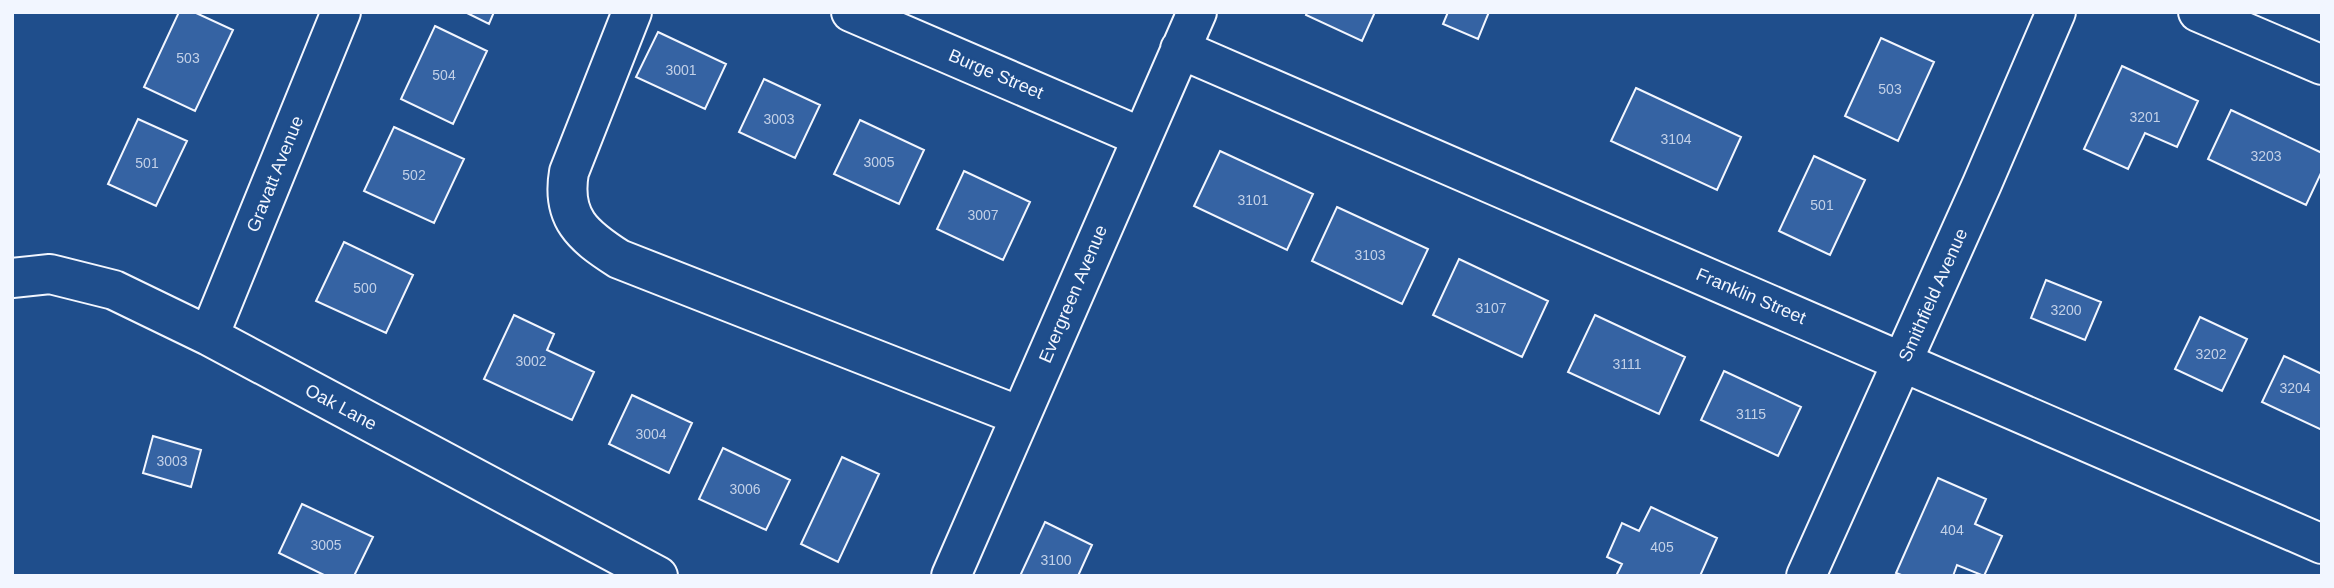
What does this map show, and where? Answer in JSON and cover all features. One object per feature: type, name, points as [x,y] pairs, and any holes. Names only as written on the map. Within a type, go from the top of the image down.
[{"type":"street","name":"Gravatt Avenue","points":[[209,336],[341,12]]},
{"type":"street","points":[[632,12],[569,172],[566,190],[571,216],[592,241],[619,259],[1020,416]]},
{"type":"street","name":"Burge Street","points":[[851,12],[1141,137]]},
{"type":"street","name":"Evergreen Avenue","points":[[951,576],[1197,12]]},
{"type":"street","name":"Smithfield Avenue","points":[[1806,576],[2056,12]]},
{"type":"street","points":[[2198,12],[2322,65]]},
{"type":"street","name":"Franklin Street","points":[[1180,49],[2322,544]]},
{"type":"street","name":"Oak Lane","points":[[12,278],[50,274],[114,290],[209,336],[658,576]]},
{"type":"building","points":[[179,12],[194,12],[233,30],[195,111],[144,87]]},
{"type":"building","points":[[465,12],[494,12],[489,24]]},
{"type":"building","points":[[1307,12],[1375,12],[1362,41],[1306,15]]},
{"type":"building","points":[[1448,12],[1489,12],[1478,39],[1443,24]]},
{"type":"building","points":[[435,26],[487,51],[453,124],[401,99]]},
{"type":"building","points":[[658,32],[726,64],[705,109],[636,77]]},
{"type":"building","points":[[1881,38],[1934,62],[1898,141],[1845,116]]},
{"type":"building","points":[[2122,66],[2198,101],[2177,147],[2145,133],[2128,169],[2084,149]]},
{"type":"building","points":[[764,79],[820,105],[795,158],[739,132]]},
{"type":"building","points":[[1636,88],[1741,137],[1717,190],[1611,141]]},
{"type":"building","points":[[2231,110],[2322,153],[2322,171],[2306,205],[2208,159]]},
{"type":"building","points":[[138,119],[187,141],[156,206],[108,184]]},
{"type":"building","points":[[860,120],[924,150],[899,204],[834,174]]},
{"type":"building","points":[[394,127],[464,159],[434,223],[364,191]]},
{"type":"building","points":[[1220,151],[1313,194],[1287,250],[1194,206]]},
{"type":"building","points":[[1814,156],[1865,180],[1830,255],[1779,231]]},
{"type":"building","points":[[964,171],[1030,202],[1003,260],[937,229]]},
{"type":"building","points":[[1337,207],[1428,249],[1402,304],[1312,261]]},
{"type":"building","points":[[344,242],[413,275],[386,333],[316,301]]},
{"type":"building","points":[[1459,259],[1548,301],[1522,357],[1433,315]]},
{"type":"building","points":[[2046,280],[2101,302],[2085,340],[2031,318]]},
{"type":"building","points":[[514,315],[554,334],[547,350],[594,372],[572,420],[484,379]]},
{"type":"building","points":[[1595,315],[1685,357],[1659,414],[1568,372]]},
{"type":"building","points":[[2200,317],[2247,339],[2222,391],[2175,369]]},
{"type":"building","points":[[2284,356],[2322,374],[2322,430],[2262,402]]},
{"type":"building","points":[[1724,371],[1801,407],[1778,456],[1701,420]]},
{"type":"building","points":[[632,395],[692,423],[669,473],[609,444]]},
{"type":"building","points":[[153,436],[201,450],[191,487],[143,473]]},
{"type":"building","points":[[723,448],[790,480],[766,530],[699,499]]},
{"type":"building","points":[[842,457],[879,474],[838,562],[801,544]]},
{"type":"building","points":[[1938,478],[1986,499],[1975,524],[2002,536],[1984,576],[1957,565],[1953,576],[1904,576],[1896,573]]},
{"type":"building","points":[[302,504],[373,537],[354,576],[326,576],[279,553]]},
{"type":"building","points":[[1651,507],[1717,538],[1700,576],[1616,576],[1622,564],[1607,557],[1622,523],[1639,531]]},
{"type":"building","points":[[1045,522],[1092,545],[1078,576],[1020,576]]}]
